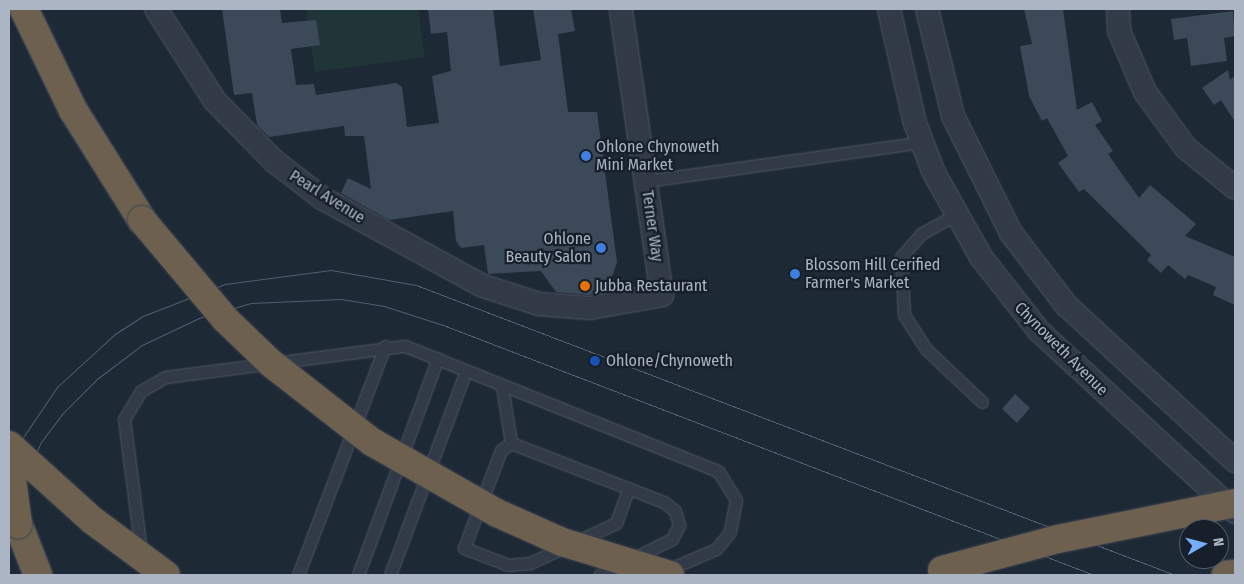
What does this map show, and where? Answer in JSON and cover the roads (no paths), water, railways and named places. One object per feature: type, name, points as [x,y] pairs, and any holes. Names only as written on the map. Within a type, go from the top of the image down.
[{"type":"highway","points":[[24,9],[73,110],[142,220],[225,319],[272,364],[372,442],[497,513],[562,542],[670,575]]},
{"type":"highway","points":[[9,445],[92,520],[166,575]]},
{"type":"highway","points":[[9,455],[25,575]]},
{"type":"highway","points":[[934,573],[1058,539],[1235,503]]},
{"type":"highway","points":[[18,524],[38,575]]},
{"type":"highway","points":[[1226,575],[1235,574]]},
{"type":"street","name":"Pearl Avenue","points":[[156,9],[215,101],[298,181],[483,286],[514,298],[559,306],[590,308],[662,295]]},
{"type":"street","name":"Terner Way","points":[[621,9],[662,295]]},
{"type":"street","name":"Chynoweth Avenue","points":[[889,9],[902,79],[922,142],[955,215],[981,257],[1039,331],[1235,512]]},
{"type":"street","points":[[927,9],[953,116],[1011,234],[1066,305],[1235,461]]},
{"type":"street","points":[[1118,9],[1120,31],[1145,92],[1186,148],[1235,188]]},
{"type":"lane","points":[[646,181],[922,142]]},
{"type":"lane","points":[[955,215],[921,234],[901,257],[904,315],[926,349],[982,402]]},
{"type":"lane","points":[[298,575],[386,346]]},
{"type":"lane","points":[[144,575],[124,419],[141,391],[165,376],[386,346],[405,346],[438,358],[502,386],[705,463],[728,481],[736,512],[723,543],[654,575]]},
{"type":"lane","points":[[358,575],[438,358]]},
{"type":"lane","points":[[390,575],[466,371]]},
{"type":"lane","points":[[502,386],[511,443]]},
{"type":"lane","points":[[511,443],[670,505],[679,518],[677,534],[668,543],[599,575]]},
{"type":"lane","points":[[511,443],[501,450],[464,548],[508,565],[530,563],[616,523],[629,488]]},
{"type":"tram line","points":[[9,458],[57,387],[115,334],[143,316],[225,284],[331,270],[416,285],[1175,575]]},
{"type":"tram line","points":[[9,513],[41,442],[61,415],[97,379],[142,345],[199,318],[251,303],[341,299],[384,306],[443,325],[1094,575]]},
{"type":"place","name":"Ohlone Chynoweth Mini Market","points":[[586,156]]},
{"type":"place","name":"Ohlone Beauty Salon","points":[[601,248]]},
{"type":"place","name":"Blossom Hill Cerified Farmer's Market","points":[[795,274]]},
{"type":"place","name":"Jubba Restaurant","points":[[585,286]]},
{"type":"place","name":"Ohlone/Chynoweth","points":[[595,361]]}]
